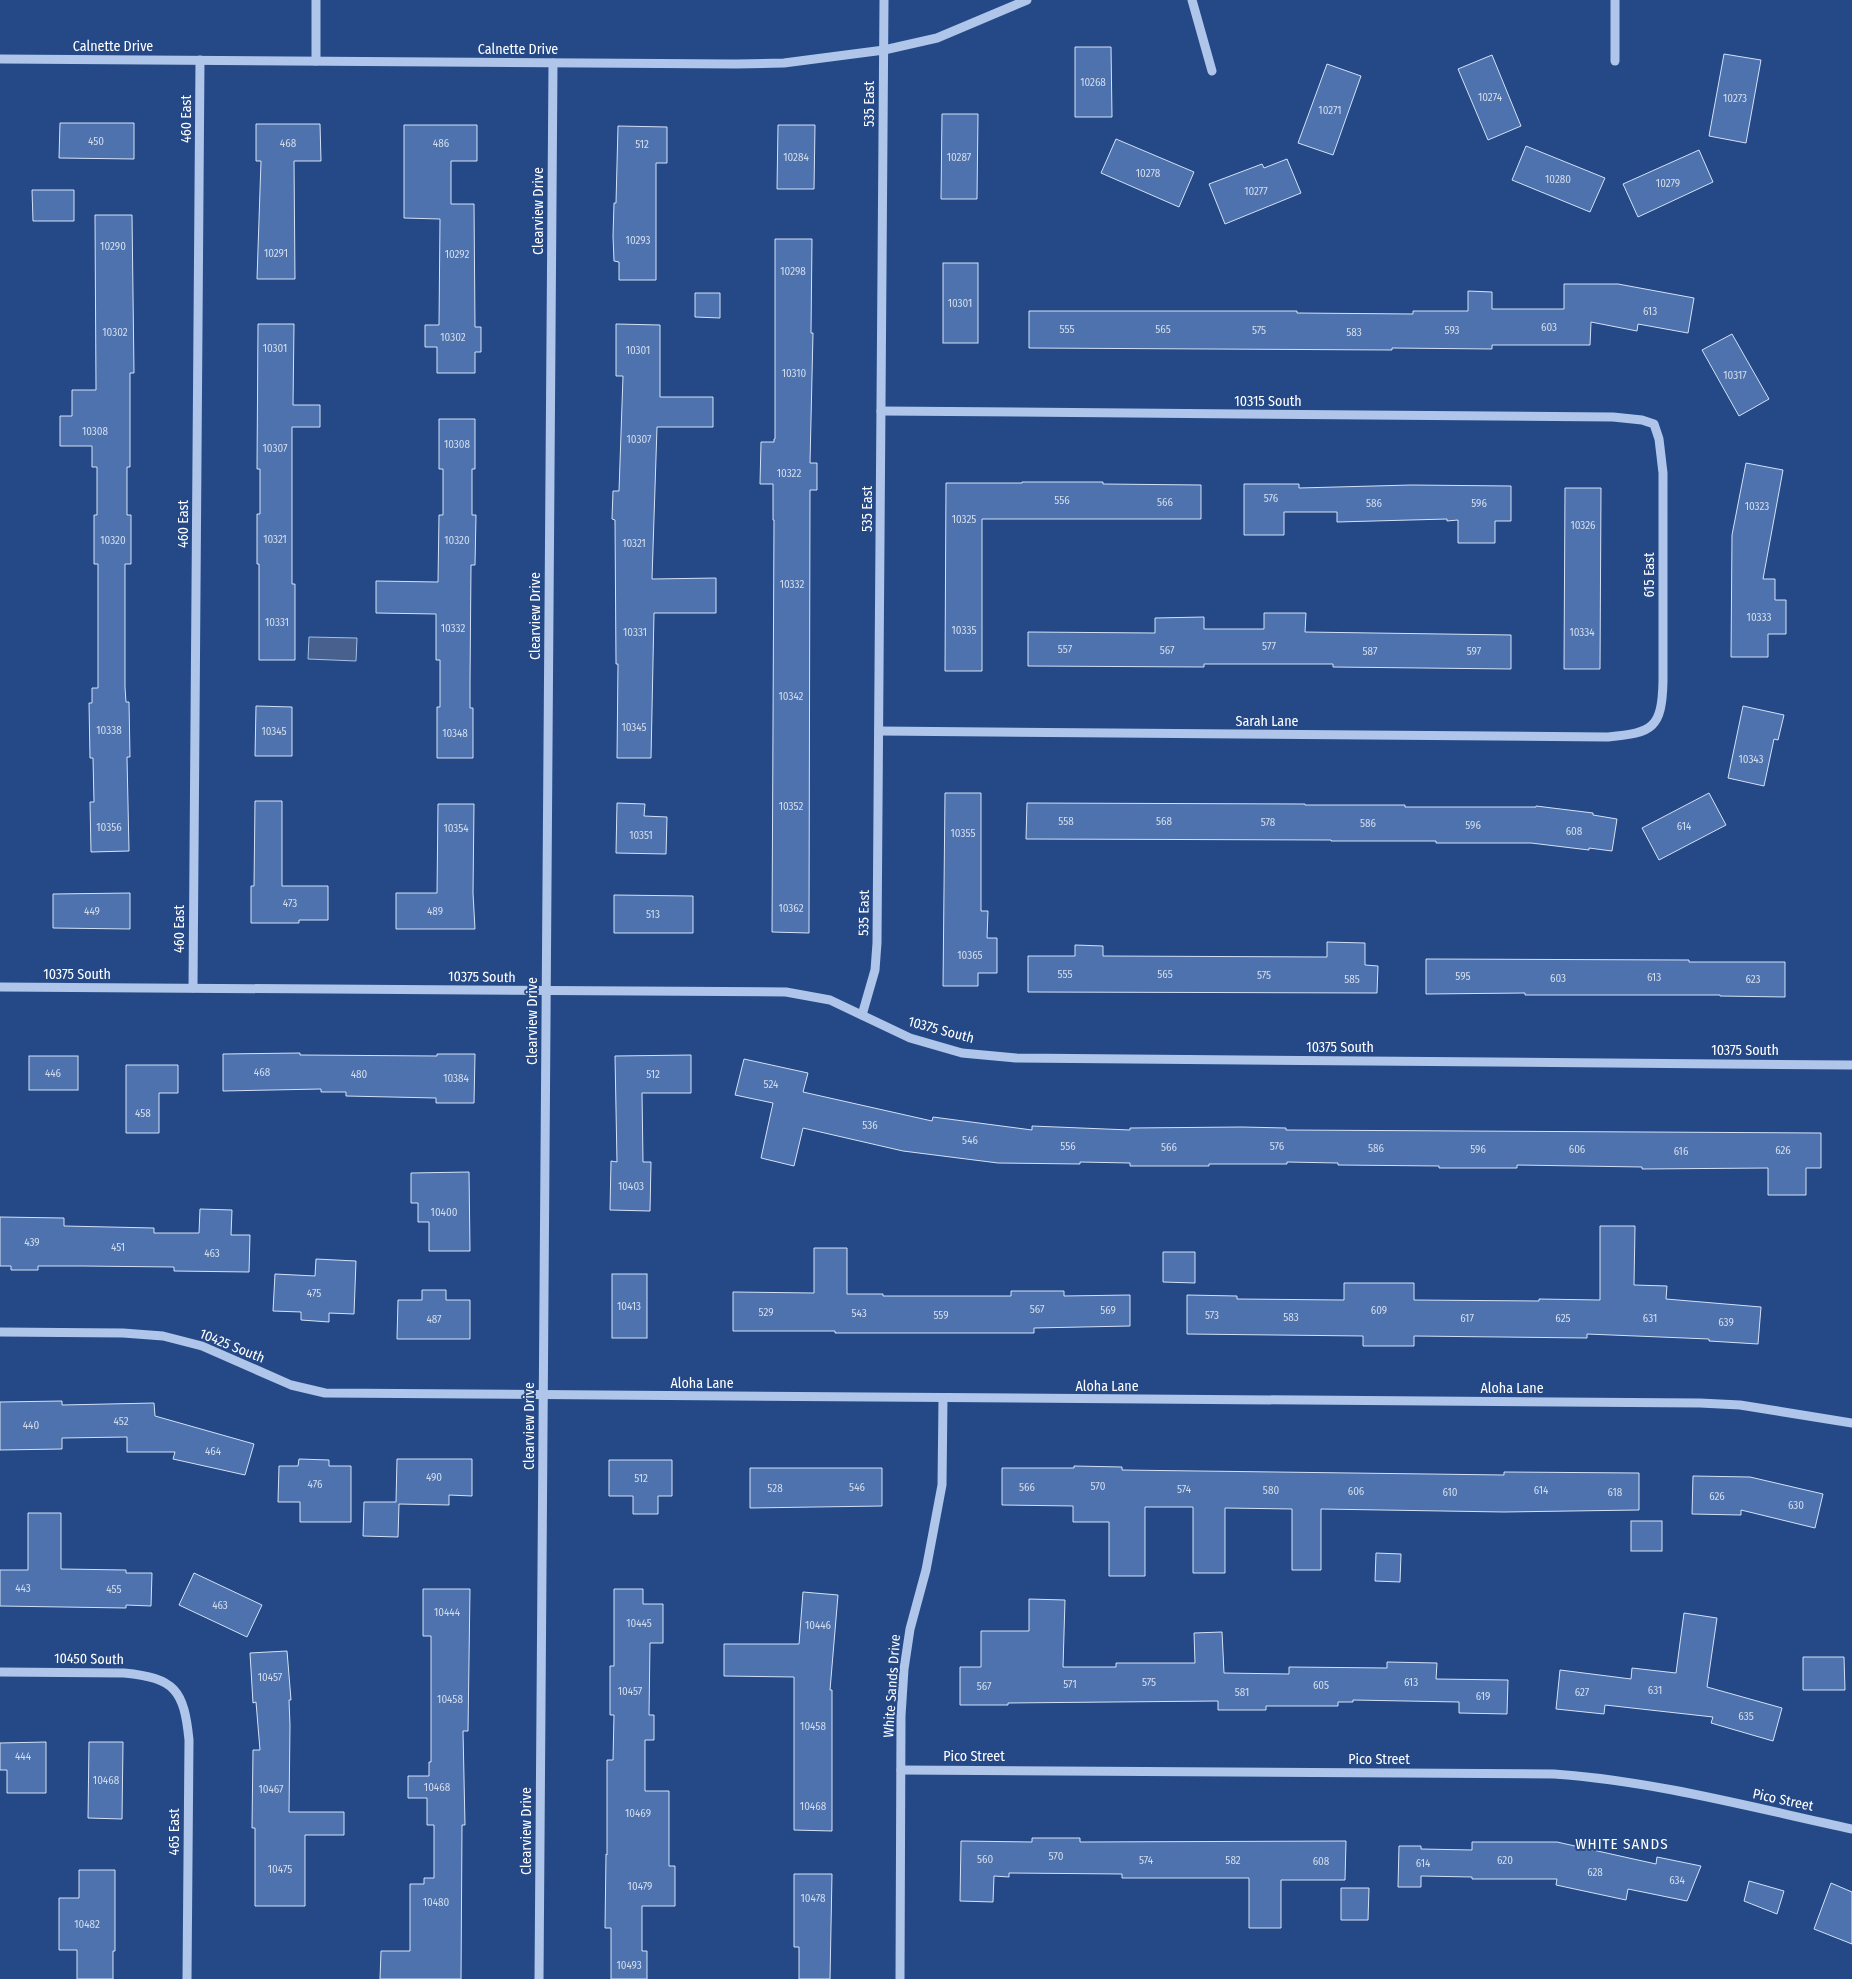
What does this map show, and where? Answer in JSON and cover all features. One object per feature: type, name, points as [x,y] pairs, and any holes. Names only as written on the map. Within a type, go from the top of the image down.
[{"type":"street","points":[[316,0],[316,61]]},
{"type":"street","name":"535 East","points":[[862,1016],[875,970],[877,943],[884,0]]},
{"type":"street","name":"Calnette Drive","points":[[0,59],[784,63],[884,50],[937,38],[1027,0]]},
{"type":"street","points":[[1192,0],[1212,71]]},
{"type":"street","points":[[1615,0],[1615,61]]},
{"type":"street","name":"460 East","points":[[192,988],[200,60]]},
{"type":"street","name":"Clearview Drive","points":[[539,1979],[553,63]]},
{"type":"street","name":"10315 South","points":[[881,412],[1613,417],[1629,418],[1654,424]]},
{"type":"street","name":"615 East","points":[[1653,725],[1660,712],[1663,696],[1663,473],[1659,439],[1654,424]]},
{"type":"street","name":"Sarah Lane","points":[[879,731],[1608,736],[1640,732],[1653,725]]},
{"type":"street","name":"10375 South","points":[[0,987],[546,992],[786,992],[830,1000],[910,1038],[962,1053],[1016,1058],[1852,1065]]},
{"type":"street","name":"10425 South","points":[[0,1332],[123,1333],[163,1336],[202,1346],[291,1385],[325,1393],[361,1395]]},
{"type":"street","name":"Aloha Lane","points":[[361,1395],[1700,1403],[1740,1405],[1852,1423]]},
{"type":"street","name":"White Sands Drive","points":[[900,1979],[901,1716],[904,1669],[910,1629],[926,1570],[941,1495],[943,1398]]},
{"type":"street","name":"10450 South","points":[[0,1672],[124,1673],[160,1680],[174,1688]]},
{"type":"street","name":"465 East","points":[[174,1688],[182,1704],[189,1740],[187,1979]]},
{"type":"street","name":"Pico Street","points":[[901,1770],[1554,1774],[1599,1777],[1644,1784],[1852,1829]]},
{"type":"water","points":[[309,637],[357,638],[356,661],[308,659]]},
{"type":"building","points":[[1075,47],[1111,47],[1112,117],[1075,117]]},
{"type":"building","points":[[1724,54],[1761,60],[1746,143],[1709,136]]},
{"type":"building","points":[[1492,55],[1521,126],[1488,140],[1458,69]]},
{"type":"building","points":[[1327,64],[1361,76],[1333,155],[1298,143]]},
{"type":"building","points":[[942,114],[978,114],[977,199],[941,199]]},
{"type":"building","points":[[60,123],[134,123],[134,159],[59,158]]},
{"type":"building","points":[[256,124],[320,124],[321,161],[294,161],[295,279],[257,279],[261,161],[256,161]]},
{"type":"building","points":[[404,125],[477,125],[477,161],[451,161],[451,204],[474,204],[475,327],[481,327],[481,352],[475,352],[475,373],[437,373],[437,347],[425,347],[425,325],[439,325],[440,219],[404,218]]},
{"type":"building","points":[[778,125],[815,125],[814,189],[777,189]]},
{"type":"building","points":[[618,126],[667,127],[667,163],[656,163],[656,280],[619,280],[619,262],[614,261],[613,236]]},
{"type":"building","points":[[1116,139],[1194,172],[1179,207],[1101,173]]},
{"type":"building","points":[[1526,146],[1605,178],[1590,212],[1512,180]]},
{"type":"building","points":[[1699,150],[1713,182],[1638,217],[1623,184]]},
{"type":"building","points":[[1287,159],[1301,193],[1225,224],[1209,184],[1262,164],[1264,168]]},
{"type":"building","points":[[32,190],[74,190],[74,221],[33,221]]},
{"type":"building","points":[[95,215],[132,215],[134,373],[130,373],[130,467],[127,467],[127,515],[131,515],[131,564],[125,564],[125,687],[126,702],[129,702],[130,757],[127,757],[129,851],[91,852],[90,802],[94,802],[93,758],[90,758],[89,703],[92,703],[92,688],[98,688],[98,564],[94,564],[94,515],[97,515],[97,467],[92,467],[92,446],[60,446],[60,416],[72,416],[72,390],[96,390]]},
{"type":"building","points":[[775,239],[812,239],[811,333],[813,333],[810,463],[817,463],[817,490],[810,490],[809,933],[772,932],[774,520],[773,484],[760,484],[761,442],[774,442],[775,439]]},
{"type":"building","points":[[943,263],[978,263],[978,343],[943,343]]},
{"type":"building","points":[[1564,284],[1618,284],[1694,298],[1688,333],[1638,324],[1637,331],[1591,322],[1590,345],[1492,345],[1492,349],[1392,348],[1392,350],[1029,348],[1029,311],[1297,311],[1297,313],[1413,314],[1413,311],[1468,311],[1468,291],[1492,292],[1492,309],[1564,309]]},
{"type":"building","points":[[695,293],[720,293],[720,318],[695,317]]},
{"type":"building","points":[[258,324],[294,324],[293,405],[320,405],[320,427],[292,427],[292,584],[295,584],[295,660],[259,660],[259,564],[257,564],[257,514],[260,514],[260,469],[257,469]]},
{"type":"building","points":[[616,324],[660,325],[660,397],[713,397],[713,427],[657,427],[652,579],[716,578],[716,613],[654,613],[651,758],[617,758],[618,664],[616,664],[615,520],[612,519],[613,491],[619,491],[623,376],[616,376]]},
{"type":"building","points":[[1732,334],[1769,399],[1739,416],[1702,350]]},
{"type":"building","points":[[439,419],[475,419],[475,469],[472,469],[472,515],[476,515],[475,565],[471,565],[470,681],[470,708],[473,708],[473,758],[437,758],[437,707],[440,707],[440,660],[436,660],[436,614],[376,613],[376,581],[438,582],[439,515],[443,515],[443,469],[439,469]]},
{"type":"building","points":[[1746,463],[1783,470],[1763,579],[1775,579],[1775,600],[1786,600],[1786,634],[1768,634],[1768,657],[1731,657],[1732,535]]},
{"type":"building","points":[[1022,482],[1201,485],[1201,519],[982,519],[982,671],[945,671],[946,483]]},
{"type":"building","points":[[1244,484],[1299,484],[1299,488],[1411,485],[1511,486],[1511,521],[1495,521],[1495,543],[1458,543],[1458,520],[1337,522],[1337,512],[1284,512],[1284,535],[1244,535]]},
{"type":"building","points":[[1565,488],[1601,488],[1600,669],[1564,669]]},
{"type":"building","points":[[1264,613],[1306,613],[1305,632],[1511,635],[1511,669],[1333,667],[1333,664],[1204,664],[1204,667],[1028,666],[1028,632],[1155,633],[1155,618],[1204,617],[1204,629],[1264,629]]},
{"type":"building","points":[[256,706],[292,707],[292,756],[255,756]]},
{"type":"building","points":[[1743,706],[1784,715],[1778,740],[1774,739],[1764,786],[1728,778]]},
{"type":"building","points":[[945,793],[981,793],[981,911],[988,911],[987,938],[997,938],[997,973],[978,973],[978,986],[943,986]]},
{"type":"building","points":[[1709,793],[1726,825],[1659,860],[1642,828]]},
{"type":"building","points":[[255,801],[282,801],[282,886],[328,886],[328,920],[299,920],[299,923],[251,923],[251,886],[254,886]]},
{"type":"building","points":[[617,803],[645,804],[644,816],[667,817],[666,854],[616,853]]},
{"type":"building","points":[[1027,803],[1405,805],[1405,807],[1536,806],[1593,813],[1593,815],[1617,819],[1612,851],[1531,843],[1436,843],[1436,841],[1026,839]]},
{"type":"building","points":[[438,804],[474,804],[473,893],[475,929],[396,929],[396,893],[437,893]]},
{"type":"building","points":[[130,893],[130,929],[53,928],[53,894]]},
{"type":"building","points":[[614,895],[693,896],[693,933],[614,933]]},
{"type":"building","points":[[1327,942],[1365,943],[1365,965],[1378,966],[1377,993],[1028,992],[1028,956],[1075,956],[1075,945],[1103,946],[1103,956],[1327,957]]},
{"type":"building","points":[[1426,959],[1785,962],[1785,997],[1525,995],[1525,993],[1426,994]]},
{"type":"building","points":[[300,1053],[300,1055],[437,1056],[437,1054],[475,1054],[474,1103],[436,1103],[436,1098],[346,1096],[346,1092],[321,1092],[321,1089],[223,1091],[223,1054]]},
{"type":"building","points":[[691,1055],[691,1093],[642,1093],[643,1162],[651,1162],[650,1211],[610,1210],[611,1161],[617,1162],[615,1056]]},
{"type":"building","points":[[29,1056],[78,1056],[78,1090],[29,1090]]},
{"type":"building","points":[[744,1059],[808,1073],[803,1092],[932,1121],[933,1117],[1032,1130],[1032,1126],[1130,1130],[1130,1128],[1242,1127],[1286,1128],[1286,1130],[1821,1133],[1821,1168],[1806,1168],[1806,1195],[1768,1195],[1768,1168],[1642,1169],[1642,1167],[1517,1165],[1517,1168],[1439,1168],[1439,1166],[1338,1165],[1338,1163],[1287,1162],[1287,1164],[1209,1164],[1209,1166],[1130,1166],[1130,1163],[1080,1162],[1080,1164],[998,1163],[903,1151],[803,1128],[794,1166],[761,1158],[773,1103],[735,1095]]},
{"type":"building","points":[[126,1065],[178,1065],[178,1093],[159,1093],[159,1133],[126,1133]]},
{"type":"building","points":[[469,1172],[470,1251],[429,1251],[429,1222],[418,1222],[418,1203],[411,1203],[411,1173]]},
{"type":"building","points":[[200,1209],[232,1210],[231,1235],[250,1235],[249,1272],[174,1271],[174,1267],[82,1266],[38,1266],[38,1270],[11,1270],[11,1266],[0,1266],[0,1217],[64,1218],[64,1226],[154,1228],[154,1233],[199,1233]]},
{"type":"building","points":[[1600,1226],[1635,1226],[1634,1285],[1667,1286],[1666,1299],[1761,1307],[1758,1344],[1709,1341],[1709,1339],[1587,1334],[1587,1338],[1414,1336],[1414,1346],[1363,1346],[1363,1336],[1187,1334],[1187,1295],[1237,1296],[1237,1299],[1344,1300],[1344,1283],[1414,1283],[1414,1300],[1600,1300]]},
{"type":"building","points":[[814,1248],[847,1248],[847,1294],[883,1294],[883,1296],[1011,1296],[1011,1291],[1064,1291],[1064,1296],[1130,1295],[1130,1326],[1034,1328],[1034,1333],[733,1331],[733,1292],[814,1293]]},
{"type":"building","points":[[1163,1252],[1195,1252],[1195,1283],[1163,1282]]},
{"type":"building","points":[[316,1259],[356,1261],[354,1314],[329,1313],[329,1322],[301,1320],[301,1312],[273,1311],[275,1274],[315,1276]]},
{"type":"building","points":[[612,1274],[647,1274],[647,1338],[612,1338]]},
{"type":"building","points":[[422,1290],[446,1290],[446,1300],[470,1300],[470,1339],[397,1339],[398,1300],[422,1300]]},
{"type":"building","points":[[62,1401],[62,1405],[154,1403],[155,1416],[254,1444],[245,1475],[173,1459],[175,1452],[127,1452],[127,1437],[62,1438],[62,1449],[0,1450],[0,1402]]},
{"type":"building","points":[[299,1459],[329,1460],[329,1466],[351,1466],[351,1522],[300,1522],[300,1502],[278,1502],[279,1466],[298,1466]]},
{"type":"building","points":[[397,1459],[472,1459],[472,1496],[449,1495],[449,1505],[399,1504],[398,1537],[363,1536],[364,1502],[396,1502]]},
{"type":"building","points":[[609,1460],[672,1460],[672,1496],[658,1496],[658,1514],[633,1514],[633,1496],[609,1496]]},
{"type":"building","points":[[1074,1466],[1122,1467],[1122,1470],[1504,1475],[1504,1472],[1639,1473],[1639,1510],[1504,1512],[1321,1509],[1321,1570],[1292,1570],[1292,1509],[1225,1508],[1225,1573],[1193,1573],[1193,1507],[1145,1507],[1145,1576],[1109,1576],[1109,1522],[1073,1522],[1073,1506],[1002,1505],[1002,1468],[1074,1468]]},
{"type":"building","points":[[750,1468],[882,1468],[882,1506],[750,1508]]},
{"type":"building","points":[[1693,1476],[1750,1477],[1823,1494],[1815,1528],[1741,1510],[1741,1515],[1692,1514]]},
{"type":"building","points":[[28,1513],[61,1513],[61,1569],[126,1570],[126,1573],[152,1573],[151,1606],[126,1605],[126,1608],[0,1606],[0,1570],[28,1570]]},
{"type":"building","points":[[1631,1521],[1662,1521],[1662,1551],[1631,1551]]},
{"type":"building","points":[[1376,1553],[1401,1554],[1400,1582],[1375,1581]]},
{"type":"building","points":[[194,1573],[262,1605],[247,1637],[179,1605]]},
{"type":"building","points":[[423,1589],[470,1589],[468,1731],[463,1731],[465,1825],[462,1825],[461,1979],[380,1979],[381,1951],[410,1951],[410,1884],[424,1884],[424,1878],[434,1878],[434,1825],[427,1825],[427,1798],[408,1798],[408,1776],[429,1776],[429,1762],[431,1762],[431,1636],[423,1636]]},
{"type":"building","points":[[614,1589],[643,1589],[643,1604],[663,1604],[663,1643],[650,1643],[649,1715],[654,1715],[654,1740],[645,1740],[645,1791],[669,1791],[669,1866],[675,1866],[675,1906],[642,1906],[642,1951],[647,1951],[647,1979],[611,1979],[611,1928],[605,1928],[607,1760],[613,1760],[614,1715],[610,1715],[610,1666],[614,1666]]},
{"type":"building","points":[[803,1592],[838,1595],[830,1690],[832,1690],[832,1831],[794,1830],[794,1677],[724,1676],[724,1644],[799,1644]]},
{"type":"building","points":[[1029,1599],[1065,1600],[1063,1667],[1116,1667],[1116,1663],[1195,1663],[1194,1633],[1222,1632],[1224,1673],[1289,1674],[1289,1667],[1387,1668],[1387,1662],[1437,1663],[1436,1679],[1508,1680],[1507,1714],[1459,1713],[1459,1702],[1353,1700],[1353,1702],[1338,1702],[1338,1706],[1266,1706],[1266,1710],[1218,1710],[1218,1701],[960,1705],[960,1667],[981,1667],[981,1631],[1029,1631]]},
{"type":"building","points":[[1684,1613],[1717,1618],[1707,1687],[1782,1708],[1773,1741],[1711,1723],[1713,1717],[1605,1705],[1604,1714],[1556,1709],[1560,1670],[1631,1679],[1632,1668],[1676,1673]]},
{"type":"building","points":[[287,1651],[291,1700],[289,1700],[289,1812],[344,1812],[344,1835],[305,1835],[305,1906],[255,1906],[255,1828],[252,1828],[253,1750],[260,1750],[256,1702],[253,1703],[250,1653]]},
{"type":"building","points":[[1803,1657],[1844,1657],[1845,1690],[1803,1690]]},
{"type":"building","points":[[46,1742],[46,1793],[7,1793],[7,1770],[0,1770],[0,1743]]},
{"type":"building","points":[[89,1742],[123,1742],[122,1819],[88,1818]]},
{"type":"building","points":[[1032,1838],[1080,1838],[1080,1842],[1346,1841],[1345,1880],[1281,1880],[1281,1928],[1249,1928],[1249,1878],[1122,1878],[1122,1874],[1009,1873],[1009,1877],[994,1876],[993,1902],[960,1901],[961,1841],[1032,1842]]},
{"type":"building","points":[[1472,1842],[1557,1842],[1656,1864],[1657,1857],[1701,1866],[1687,1901],[1628,1889],[1626,1900],[1556,1885],[1557,1879],[1472,1879],[1472,1877],[1421,1876],[1421,1887],[1398,1887],[1399,1846],[1421,1846],[1421,1849],[1472,1850]]},
{"type":"building","points":[[79,1870],[115,1870],[113,1979],[77,1979],[77,1950],[59,1950],[59,1898],[79,1898]]},
{"type":"building","points":[[794,1874],[832,1874],[830,1979],[799,1979],[799,1947],[794,1947]]},
{"type":"building","points":[[1749,1881],[1784,1891],[1777,1914],[1744,1901]]},
{"type":"building","points":[[1831,1883],[1852,1892],[1852,1944],[1814,1929]]},
{"type":"building","points":[[1341,1888],[1369,1888],[1368,1920],[1341,1920]]},
{"type":"district","name":"WHITE SANDS","points":[[1622,1844]]}]
